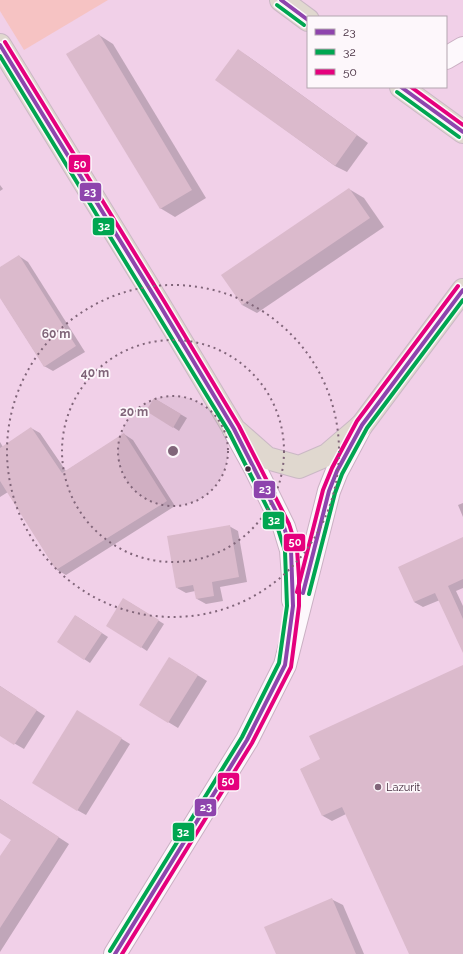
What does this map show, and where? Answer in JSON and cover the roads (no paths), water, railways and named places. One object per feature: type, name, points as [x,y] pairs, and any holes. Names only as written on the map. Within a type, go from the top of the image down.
[{"type":"highway","points":[[281,0],[307,19]]},
{"type":"highway","points":[[0,45],[234,429],[267,458],[299,467],[327,455],[362,425],[463,290]]},
{"type":"highway","points":[[405,88],[463,132]]},
{"type":"street","points":[[447,57],[463,48]]},
{"type":"street","points":[[115,954],[247,740],[284,665],[329,491],[337,470],[362,425]]},
{"type":"street","points":[[234,429],[284,527],[291,550],[293,606],[284,665]]},
{"type":"place","name":"Lazurit","points":[[378,787]]}]
